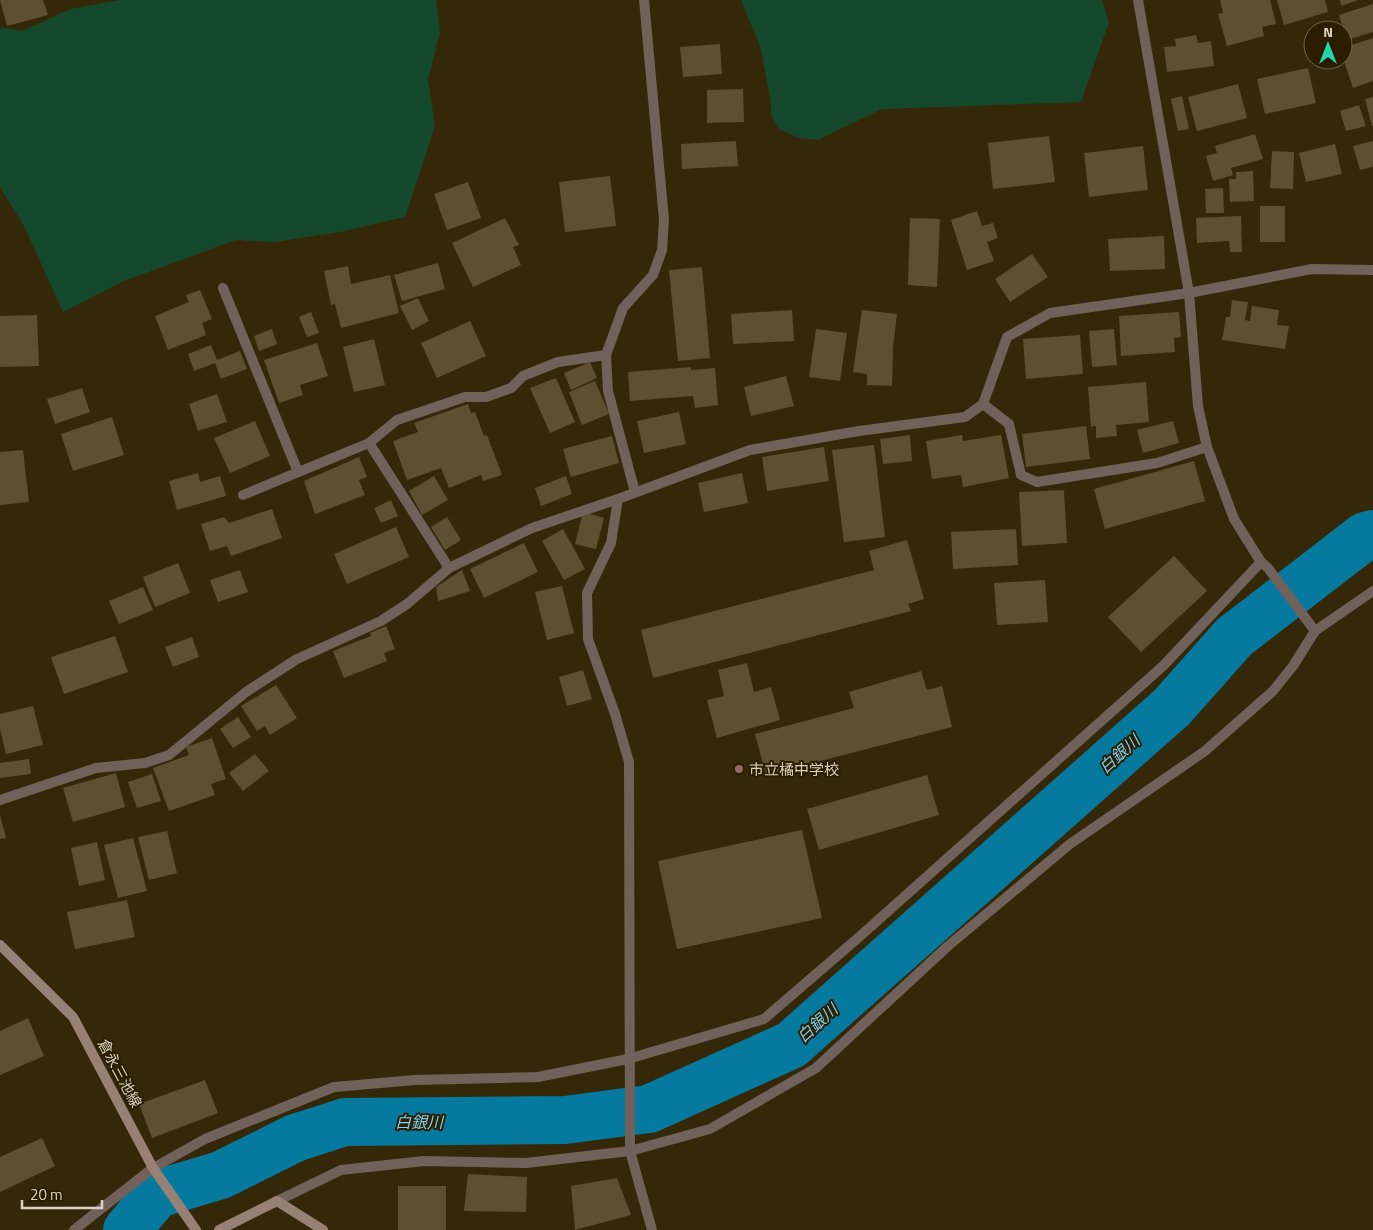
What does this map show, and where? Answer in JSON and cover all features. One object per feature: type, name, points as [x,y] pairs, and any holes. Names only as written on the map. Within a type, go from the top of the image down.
[{"type":"main road","name":"倉永三池線","points":[[0,945],[73,1017],[153,1168],[196,1230]]},
{"type":"main road","points":[[219,1230],[277,1201],[323,1230]]},
{"type":"street","points":[[635,492],[608,391],[606,355],[623,308],[653,275],[662,250],[664,220],[644,0]]},
{"type":"street","points":[[1138,0],[1189,294],[1198,406],[1207,448],[1234,519],[1264,565],[1315,631]]},
{"type":"street","points":[[0,800],[96,768],[145,763],[169,755],[246,692],[297,659],[381,621],[407,604],[449,568],[532,528],[618,499],[750,450],[859,431],[965,417],[983,404],[1007,336],[1050,312],[1189,294],[1312,269],[1373,270]]},
{"type":"street","points":[[223,288],[298,472]]},
{"type":"street","points":[[243,495],[369,443],[397,420],[465,397],[486,397],[511,388],[523,376],[558,362],[606,355]]},
{"type":"street","points":[[983,404],[1009,424],[1021,475],[1037,482],[1157,464],[1207,448]]},
{"type":"street","points":[[369,443],[449,568]]},
{"type":"street","points":[[618,499],[611,543],[587,594],[588,639],[615,714],[629,762],[628,1059],[630,1151],[652,1230]]},
{"type":"street","points":[[74,1230],[153,1168],[205,1139],[334,1087],[415,1080],[538,1077],[628,1059],[764,1019],[866,932],[1163,666],[1264,565]]},
{"type":"street","points":[[277,1201],[341,1170],[424,1161],[526,1162],[630,1151],[710,1129],[816,1068],[948,946],[1070,844],[1212,745],[1273,691],[1315,631],[1373,591]]},
{"type":"green space","points":[[119,0],[436,0],[440,32],[428,80],[435,126],[405,217],[340,232],[275,242],[236,240],[124,281],[63,312],[25,228],[0,187],[0,27],[22,31],[71,9]]},
{"type":"green space","points":[[741,0],[1102,0],[1109,22],[1081,102],[882,109],[818,140],[799,138],[779,129],[771,115],[771,103],[761,49]]},
{"type":"building","points":[[0,0],[43,0],[48,15],[7,26]]},
{"type":"building","points":[[1220,0],[1270,0],[1276,24],[1262,27],[1264,36],[1227,46],[1218,14],[1223,13]]},
{"type":"building","points":[[1277,0],[1325,0],[1328,12],[1284,25]]},
{"type":"building","points":[[1340,0],[1358,0],[1341,6]]},
{"type":"building","points":[[1373,4],[1373,32],[1353,38],[1353,20],[1341,20],[1339,15]]},
{"type":"building","points":[[1196,35],[1198,43],[1211,41],[1214,66],[1167,72],[1164,47],[1176,46],[1175,39]]},
{"type":"building","points":[[1373,38],[1373,81],[1353,88],[1347,70],[1353,70],[1353,45]]},
{"type":"building","points":[[720,44],[722,74],[683,77],[680,47]]},
{"type":"building","points":[[1303,69],[1308,70],[1316,103],[1265,114],[1257,79]]},
{"type":"building","points":[[1238,84],[1247,118],[1197,131],[1188,97]]},
{"type":"building","points":[[743,89],[744,122],[707,123],[707,90]]},
{"type":"building","points":[[1182,96],[1189,129],[1178,131],[1171,99]]},
{"type":"building","points":[[1373,97],[1373,126],[1372,126],[1365,99]]},
{"type":"building","points":[[1359,105],[1366,126],[1346,131],[1340,111]]},
{"type":"building","points":[[1255,134],[1263,159],[1231,168],[1233,175],[1213,181],[1206,156],[1217,153],[1215,146]]},
{"type":"building","points":[[1049,136],[1055,182],[993,189],[988,143]]},
{"type":"building","points":[[736,141],[738,166],[682,169],[681,144]]},
{"type":"building","points":[[1373,141],[1373,167],[1360,170],[1353,146]]},
{"type":"building","points":[[1335,144],[1342,174],[1306,182],[1299,153]]},
{"type":"building","points":[[1143,146],[1148,190],[1089,197],[1084,153]]},
{"type":"building","points":[[1272,151],[1294,152],[1293,189],[1270,188]]},
{"type":"building","points":[[1253,171],[1254,201],[1230,202],[1229,179],[1236,179],[1236,172]]},
{"type":"building","points":[[610,176],[616,226],[565,232],[559,182]]},
{"type":"building","points":[[468,182],[481,218],[447,230],[434,194]]},
{"type":"building","points":[[1223,188],[1224,213],[1206,213],[1205,189]]},
{"type":"building","points":[[1260,206],[1285,206],[1285,242],[1260,242]]},
{"type":"building","points":[[977,211],[982,226],[993,223],[998,238],[987,242],[994,261],[967,270],[951,220]]},
{"type":"building","points":[[1241,216],[1242,252],[1230,252],[1229,241],[1197,243],[1196,218]]},
{"type":"building","points":[[505,218],[519,245],[513,247],[521,265],[473,287],[452,243]]},
{"type":"building","points":[[910,218],[940,219],[937,287],[908,285]]},
{"type":"building","points":[[1164,236],[1165,269],[1110,271],[1108,239]]},
{"type":"building","points":[[1032,254],[1048,277],[1010,302],[995,279]]},
{"type":"building","points":[[438,263],[445,289],[402,301],[394,275]]},
{"type":"building","points":[[348,266],[351,284],[390,275],[399,313],[341,328],[335,304],[331,305],[324,271]]},
{"type":"building","points":[[702,267],[710,358],[678,361],[669,270]]},
{"type":"building","points":[[200,290],[212,319],[202,323],[206,335],[168,350],[155,316],[189,302],[186,295]]},
{"type":"building","points":[[418,298],[429,321],[412,330],[400,306]]},
{"type":"building","points":[[1232,300],[1248,302],[1245,320],[1250,321],[1252,306],[1279,310],[1277,325],[1289,326],[1285,349],[1222,340],[1226,317],[1230,317]]},
{"type":"building","points":[[792,310],[794,341],[733,344],[731,314]]},
{"type":"building","points":[[862,310],[897,314],[893,348],[892,386],[867,385],[867,374],[853,372]]},
{"type":"building","points":[[311,312],[319,333],[307,337],[299,317]]},
{"type":"building","points":[[1179,312],[1181,337],[1174,338],[1175,352],[1121,356],[1119,316]]},
{"type":"building","points":[[37,315],[39,366],[0,367],[0,316]]},
{"type":"building","points":[[470,321],[486,356],[437,378],[421,343]]},
{"type":"building","points":[[272,329],[277,344],[259,351],[254,336]]},
{"type":"building","points":[[816,329],[847,333],[840,381],[809,377]]},
{"type":"building","points":[[1114,329],[1117,365],[1092,367],[1089,331]]},
{"type":"building","points":[[1080,335],[1083,374],[1026,379],[1023,339]]},
{"type":"building","points":[[374,339],[385,385],[354,392],[343,347]]},
{"type":"building","points":[[317,343],[328,376],[300,385],[303,395],[279,403],[264,360]]},
{"type":"building","points":[[211,345],[217,360],[240,351],[247,369],[221,379],[215,363],[194,371],[188,354]]},
{"type":"building","points":[[590,362],[597,378],[571,390],[564,373]]},
{"type":"building","points":[[691,367],[691,370],[715,368],[718,405],[695,408],[693,396],[630,401],[628,372]]},
{"type":"building","points":[[786,376],[794,406],[751,416],[744,387]]},
{"type":"building","points":[[556,378],[575,422],[550,433],[530,388]]},
{"type":"building","points":[[595,381],[609,414],[582,425],[569,392]]},
{"type":"building","points":[[1146,382],[1149,422],[1116,425],[1117,436],[1096,438],[1096,426],[1091,427],[1088,387]]},
{"type":"building","points":[[82,388],[90,412],[55,424],[47,399]]},
{"type":"building","points":[[217,394],[227,422],[198,431],[189,404]]},
{"type":"building","points":[[468,404],[471,413],[475,412],[484,436],[487,435],[502,475],[483,481],[481,475],[449,488],[441,468],[407,480],[393,441],[418,432],[414,423]]},
{"type":"building","points":[[679,412],[686,444],[644,453],[637,421]]},
{"type":"building","points":[[112,417],[124,455],[73,471],[61,434]]},
{"type":"building","points":[[255,421],[270,456],[230,473],[214,438]]},
{"type":"building","points":[[1173,421],[1179,443],[1143,453],[1137,430]]},
{"type":"building","points":[[1086,426],[1090,459],[1026,467],[1022,434]]},
{"type":"building","points":[[910,435],[912,461],[883,464],[880,439]]},
{"type":"building","points":[[962,435],[963,441],[1001,435],[1009,478],[963,487],[961,475],[932,479],[926,441]]},
{"type":"building","points":[[612,436],[619,463],[571,477],[563,449]]},
{"type":"building","points":[[874,445],[885,537],[844,542],[832,450]]},
{"type":"building","points":[[824,447],[829,481],[767,491],[762,457]]},
{"type":"building","points":[[23,450],[29,502],[0,505],[0,452]]},
{"type":"building","points":[[359,457],[367,477],[359,480],[365,495],[315,514],[304,481]]},
{"type":"building","points":[[1194,461],[1205,501],[1105,529],[1094,489]]},
{"type":"building","points":[[198,473],[200,482],[220,476],[226,496],[177,510],[169,481]]},
{"type":"building","points":[[742,473],[748,503],[704,512],[698,483]]},
{"type":"building","points":[[434,476],[448,500],[422,515],[409,491]]},
{"type":"building","points":[[566,476],[572,494],[541,506],[535,488]]},
{"type":"building","points":[[1064,490],[1067,543],[1022,546],[1019,492]]},
{"type":"building","points":[[391,500],[398,516],[381,523],[374,508]]},
{"type":"building","points":[[272,509],[282,538],[231,556],[227,546],[210,551],[201,524],[224,517],[229,523]]},
{"type":"building","points":[[583,512],[604,518],[596,549],[575,544]]},
{"type":"building","points":[[447,517],[461,540],[445,550],[431,527]]},
{"type":"building","points":[[396,527],[409,557],[347,584],[334,554]]},
{"type":"building","points":[[563,529],[585,569],[564,580],[542,541]]},
{"type":"building","points":[[1016,529],[1018,565],[953,569],[951,532]]},
{"type":"building","points":[[907,540],[924,599],[908,604],[911,611],[653,678],[641,630],[874,570],[869,551]]},
{"type":"building","points":[[524,543],[538,572],[484,598],[470,569]]},
{"type":"building","points":[[1174,556],[1207,591],[1141,652],[1108,617]]},
{"type":"building","points":[[178,563],[190,593],[155,607],[143,577]]},
{"type":"building","points":[[240,570],[248,592],[218,602],[210,580]]},
{"type":"building","points":[[462,570],[470,591],[438,601],[436,587]]},
{"type":"building","points":[[1045,580],[1048,622],[997,625],[994,583]]},
{"type":"building","points":[[562,586],[574,633],[547,640],[535,592]]},
{"type":"building","points":[[143,587],[153,610],[119,624],[109,601]]},
{"type":"building","points":[[386,626],[395,649],[384,653],[387,661],[344,678],[333,651],[371,636],[370,633]]},
{"type":"building","points":[[115,636],[128,672],[64,694],[51,657]]},
{"type":"building","points":[[192,637],[199,657],[173,667],[165,647]]},
{"type":"building","points":[[747,663],[754,692],[771,687],[780,720],[717,738],[707,700],[724,696],[718,670]]},
{"type":"building","points":[[583,670],[592,699],[567,706],[559,677]]},
{"type":"building","points":[[921,671],[927,690],[942,686],[952,727],[766,775],[755,734],[854,708],[849,692]]},
{"type":"building","points":[[276,685],[297,718],[270,735],[265,726],[257,731],[241,706]]},
{"type":"building","points":[[33,706],[43,745],[6,754],[0,729],[0,714]]},
{"type":"building","points":[[238,717],[251,737],[233,748],[220,729]]},
{"type":"building","points":[[212,738],[226,779],[211,784],[215,795],[169,811],[153,768],[189,755],[186,747]]},
{"type":"building","points":[[255,754],[269,771],[243,791],[229,773]]},
{"type":"building","points":[[29,759],[31,774],[0,778],[0,763]]},
{"type":"building","points":[[116,773],[125,807],[73,822],[63,788]]},
{"type":"building","points":[[152,774],[161,801],[137,808],[128,782]]},
{"type":"building","points":[[927,775],[939,815],[819,850],[807,809]]},
{"type":"building","points":[[0,815],[6,838],[0,839]]},
{"type":"building","points":[[802,830],[822,918],[677,949],[658,861]]},
{"type":"building","points":[[167,831],[177,873],[149,880],[138,837]]},
{"type":"building","points":[[133,838],[147,891],[118,898],[104,845]]},
{"type":"building","points":[[97,842],[105,880],[79,886],[71,848]]},
{"type":"building","points":[[127,900],[135,937],[75,949],[67,912]]},
{"type":"building","points":[[28,1018],[44,1056],[0,1075],[0,1031]]},
{"type":"building","points":[[205,1080],[218,1113],[152,1138],[139,1104]]},
{"type":"building","points":[[42,1138],[55,1166],[0,1192],[0,1157]]},
{"type":"building","points":[[468,1174],[527,1177],[526,1212],[464,1211]]},
{"type":"building","points":[[617,1178],[631,1215],[575,1230],[571,1186]]},
{"type":"building","points":[[398,1186],[446,1186],[446,1230],[398,1230]]},
{"type":"waterway","name":"白銀川","points":[[127,1230],[157,1194],[221,1175],[295,1138],[345,1122],[565,1120],[649,1109],[791,1045],[1172,707],[1234,637],[1365,536],[1373,534]]},
{"type":"place","name":"市立橘中学校","points":[[739,769]]}]
